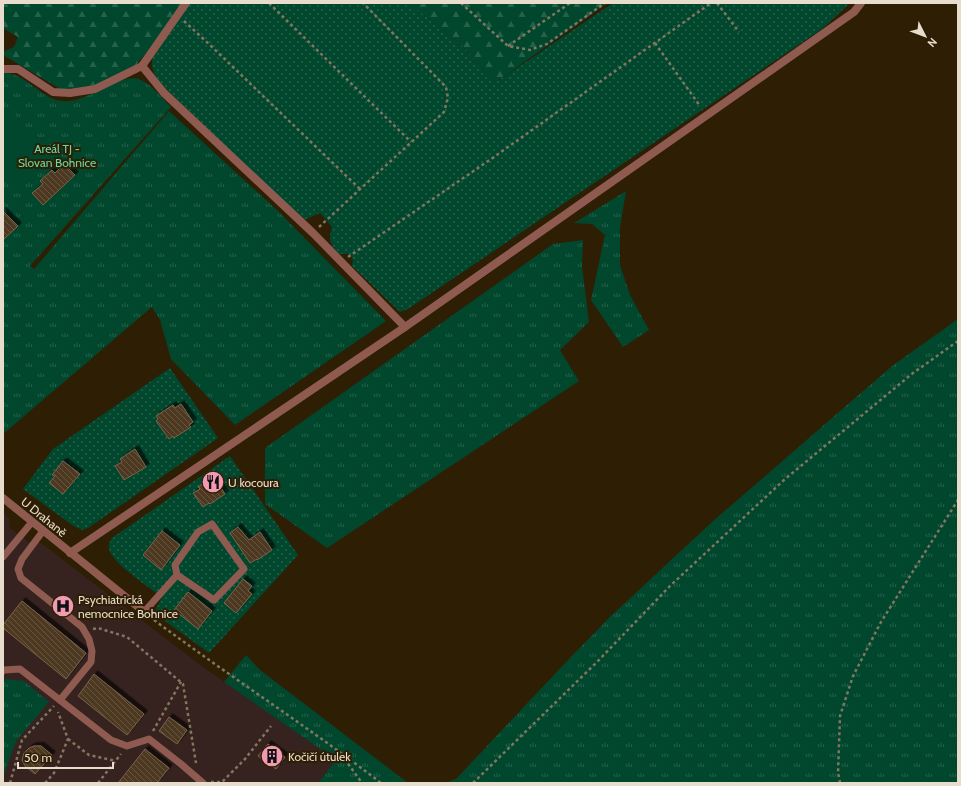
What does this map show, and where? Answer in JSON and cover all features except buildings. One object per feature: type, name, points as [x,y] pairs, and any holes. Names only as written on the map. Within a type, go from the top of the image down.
[{"type":"street","points":[[3,69],[18,69],[53,92],[70,93],[94,89],[142,66],[186,3]]},
{"type":"street","points":[[70,553],[406,327],[854,12],[861,3]]},
{"type":"street","points":[[142,66],[164,93],[313,233],[406,327]]},
{"type":"street","name":"U Drahaně","points":[[3,498],[146,613]]},
{"type":"lane","points":[[3,557],[32,522]]},
{"type":"lane","points":[[212,524],[244,569],[214,600],[177,575],[175,565],[198,532],[212,524]]},
{"type":"lane","points":[[43,531],[22,559],[18,569],[21,578],[82,627],[92,651],[91,662],[60,700]]},
{"type":"lane","points":[[146,613],[177,575]]},
{"type":"lane","points":[[3,671],[20,670],[111,740],[128,746],[148,739],[201,781]]},
{"type":"path","points":[[269,3],[411,142]]},
{"type":"path","points":[[313,233],[444,112],[448,98],[446,87],[363,3]]},
{"type":"path","points":[[462,3],[508,46],[530,50],[547,44],[605,3]]},
{"type":"path","points":[[508,46],[570,3]]},
{"type":"path","points":[[341,262],[500,153],[711,3]]},
{"type":"path","points":[[717,3],[739,32]]},
{"type":"path","points":[[178,15],[360,189]]},
{"type":"path","points":[[655,43],[700,106]]},
{"type":"path","points":[[473,783],[597,662],[670,586],[784,480],[913,374],[958,341]]},
{"type":"path","points":[[840,783],[838,772],[840,716],[853,676],[881,622],[958,500]]},
{"type":"path","points":[[146,613],[205,658],[340,752],[381,783]]},
{"type":"path","points":[[84,630],[98,628],[127,637],[183,684],[201,781],[222,782],[245,759],[271,726]]},
{"type":"path","points":[[148,739],[181,682]]},
{"type":"path","points":[[10,783],[22,740],[56,705],[68,739],[89,756],[116,761]]},
{"type":"path","points":[[45,783],[54,773],[68,739]]},
{"type":"path","points":[[98,783],[128,746]]},
{"type":"path","points":[[340,752],[362,783]]},
{"type":"shaded area","name":"Psychiatrická nemocnice Bohnice","points":[[3,512],[9,518],[10,528],[30,543],[41,543],[199,664],[336,760],[318,783],[3,783]]},
{"type":"green space","points":[[3,3],[187,3],[136,65],[95,85],[62,90],[3,55],[3,52],[14,47],[18,37],[3,28]]},
{"type":"green space","points":[[187,3],[409,3],[462,46],[496,82],[613,3],[850,3],[822,29],[408,309],[400,312],[352,266],[353,259],[348,254],[339,254],[336,251],[330,239],[332,227],[320,213],[304,220],[166,89],[157,78],[152,66],[153,55]]},
{"type":"green space","points":[[409,3],[607,3],[496,82],[462,46]]},
{"type":"green space","name":"Areál TJ - Slovan Bohnice","points":[[4,73],[19,77],[53,99],[61,101],[71,101],[81,98],[114,83],[133,78],[141,80],[149,85],[171,107],[30,266],[34,269],[169,111],[279,212],[386,321],[235,425],[171,359],[160,320],[152,307],[3,434]]},
{"type":"green space","points":[[10,110],[51,155],[18,185],[3,169],[3,116]]},
{"type":"green space","points":[[626,191],[620,228],[620,265],[630,295],[649,330],[623,347],[591,300],[605,235],[592,224],[574,223]]},
{"type":"green space","points":[[583,240],[582,266],[589,322],[560,350],[579,381],[327,548],[265,504],[265,448],[553,244]]},
{"type":"green space","points":[[958,319],[958,783],[446,783],[456,779],[612,615],[712,522],[892,366]]},
{"type":"green space","points":[[170,368],[218,438],[88,528],[82,530],[72,525],[23,489],[53,449]]},
{"type":"green space","points":[[230,456],[298,555],[209,653],[154,613],[162,597],[141,582],[117,561],[109,549],[109,544],[112,538]]},
{"type":"green space","points":[[246,655],[260,670],[408,783],[318,783],[336,760],[224,682]]},
{"type":"green space","points":[[6,679],[24,681],[49,702],[16,741],[3,777],[3,682]]},
{"type":"place","name":"U kocoura","points":[[213,482]]},
{"type":"place","name":"Psychiatrická nemocnice Bohnice","points":[[63,606]]},
{"type":"place","name":"Kočičí útulek","points":[[272,756]]}]
